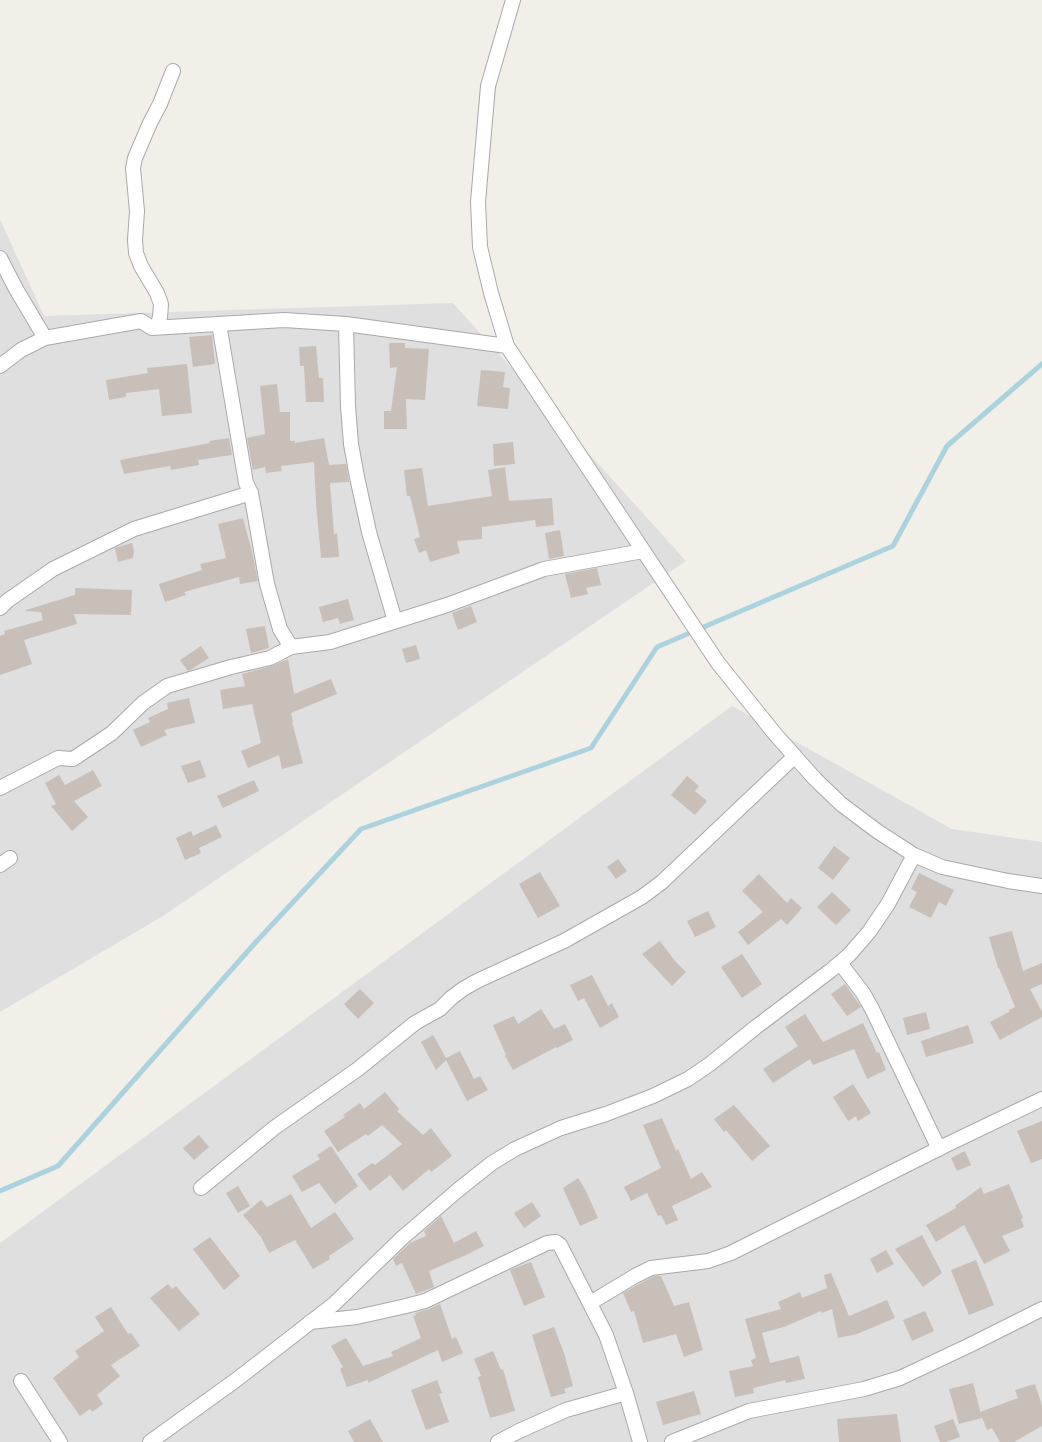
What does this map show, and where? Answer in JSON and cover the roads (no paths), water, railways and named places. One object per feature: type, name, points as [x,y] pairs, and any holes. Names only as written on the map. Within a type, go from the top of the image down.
[{"type":"street","points":[[513,0],[488,86],[478,202],[480,246],[491,293],[508,346],[718,664],[775,734],[841,804],[877,831],[914,855],[942,867],[1042,886]]},
{"type":"street","points":[[152,328],[158,324],[161,304],[136,253],[137,211],[133,168],[135,158],[173,71]]},
{"type":"street","points":[[0,258],[45,338]]},
{"type":"street","points":[[0,366],[21,350],[45,338],[141,321],[152,328],[284,320],[346,324],[508,346]]},
{"type":"street","points":[[219,324],[246,483],[251,493],[267,584],[280,629],[291,647]]},
{"type":"street","points":[[346,324],[351,444],[369,532],[394,621]]},
{"type":"street","points":[[0,608],[52,569],[134,529],[251,493]]},
{"type":"street","points":[[0,788],[58,758],[73,759],[112,733],[143,702],[167,686],[231,667],[270,658],[291,647],[330,642],[447,605],[544,569],[643,551]]},
{"type":"street","points":[[201,1188],[274,1128],[358,1069],[415,1023],[440,1009],[463,989],[476,981],[564,941],[642,897],[662,882],[795,756]]},
{"type":"street","points":[[150,1442],[236,1380],[334,1304],[401,1239],[492,1163],[515,1149],[562,1128],[653,1096],[688,1079],[710,1064],[849,955],[869,932],[888,904],[914,855]]},
{"type":"street","points":[[840,963],[864,993],[872,1008],[939,1149]]},
{"type":"street","points":[[590,1303],[650,1268],[708,1261],[731,1253],[1042,1099]]},
{"type":"street","points":[[309,1322],[357,1317],[425,1300],[547,1244],[556,1242],[560,1245],[606,1335],[640,1442]]},
{"type":"street","points":[[672,1442],[749,1411],[864,1389],[900,1378],[1042,1309]]},
{"type":"street","points":[[21,1381],[60,1442]]},
{"type":"street","points":[[498,1442],[566,1410],[626,1393]]},
{"type":"waterway","points":[[0,1191],[58,1166],[255,943],[361,829],[591,748],[657,647],[893,546],[947,446],[1042,364]]}]
